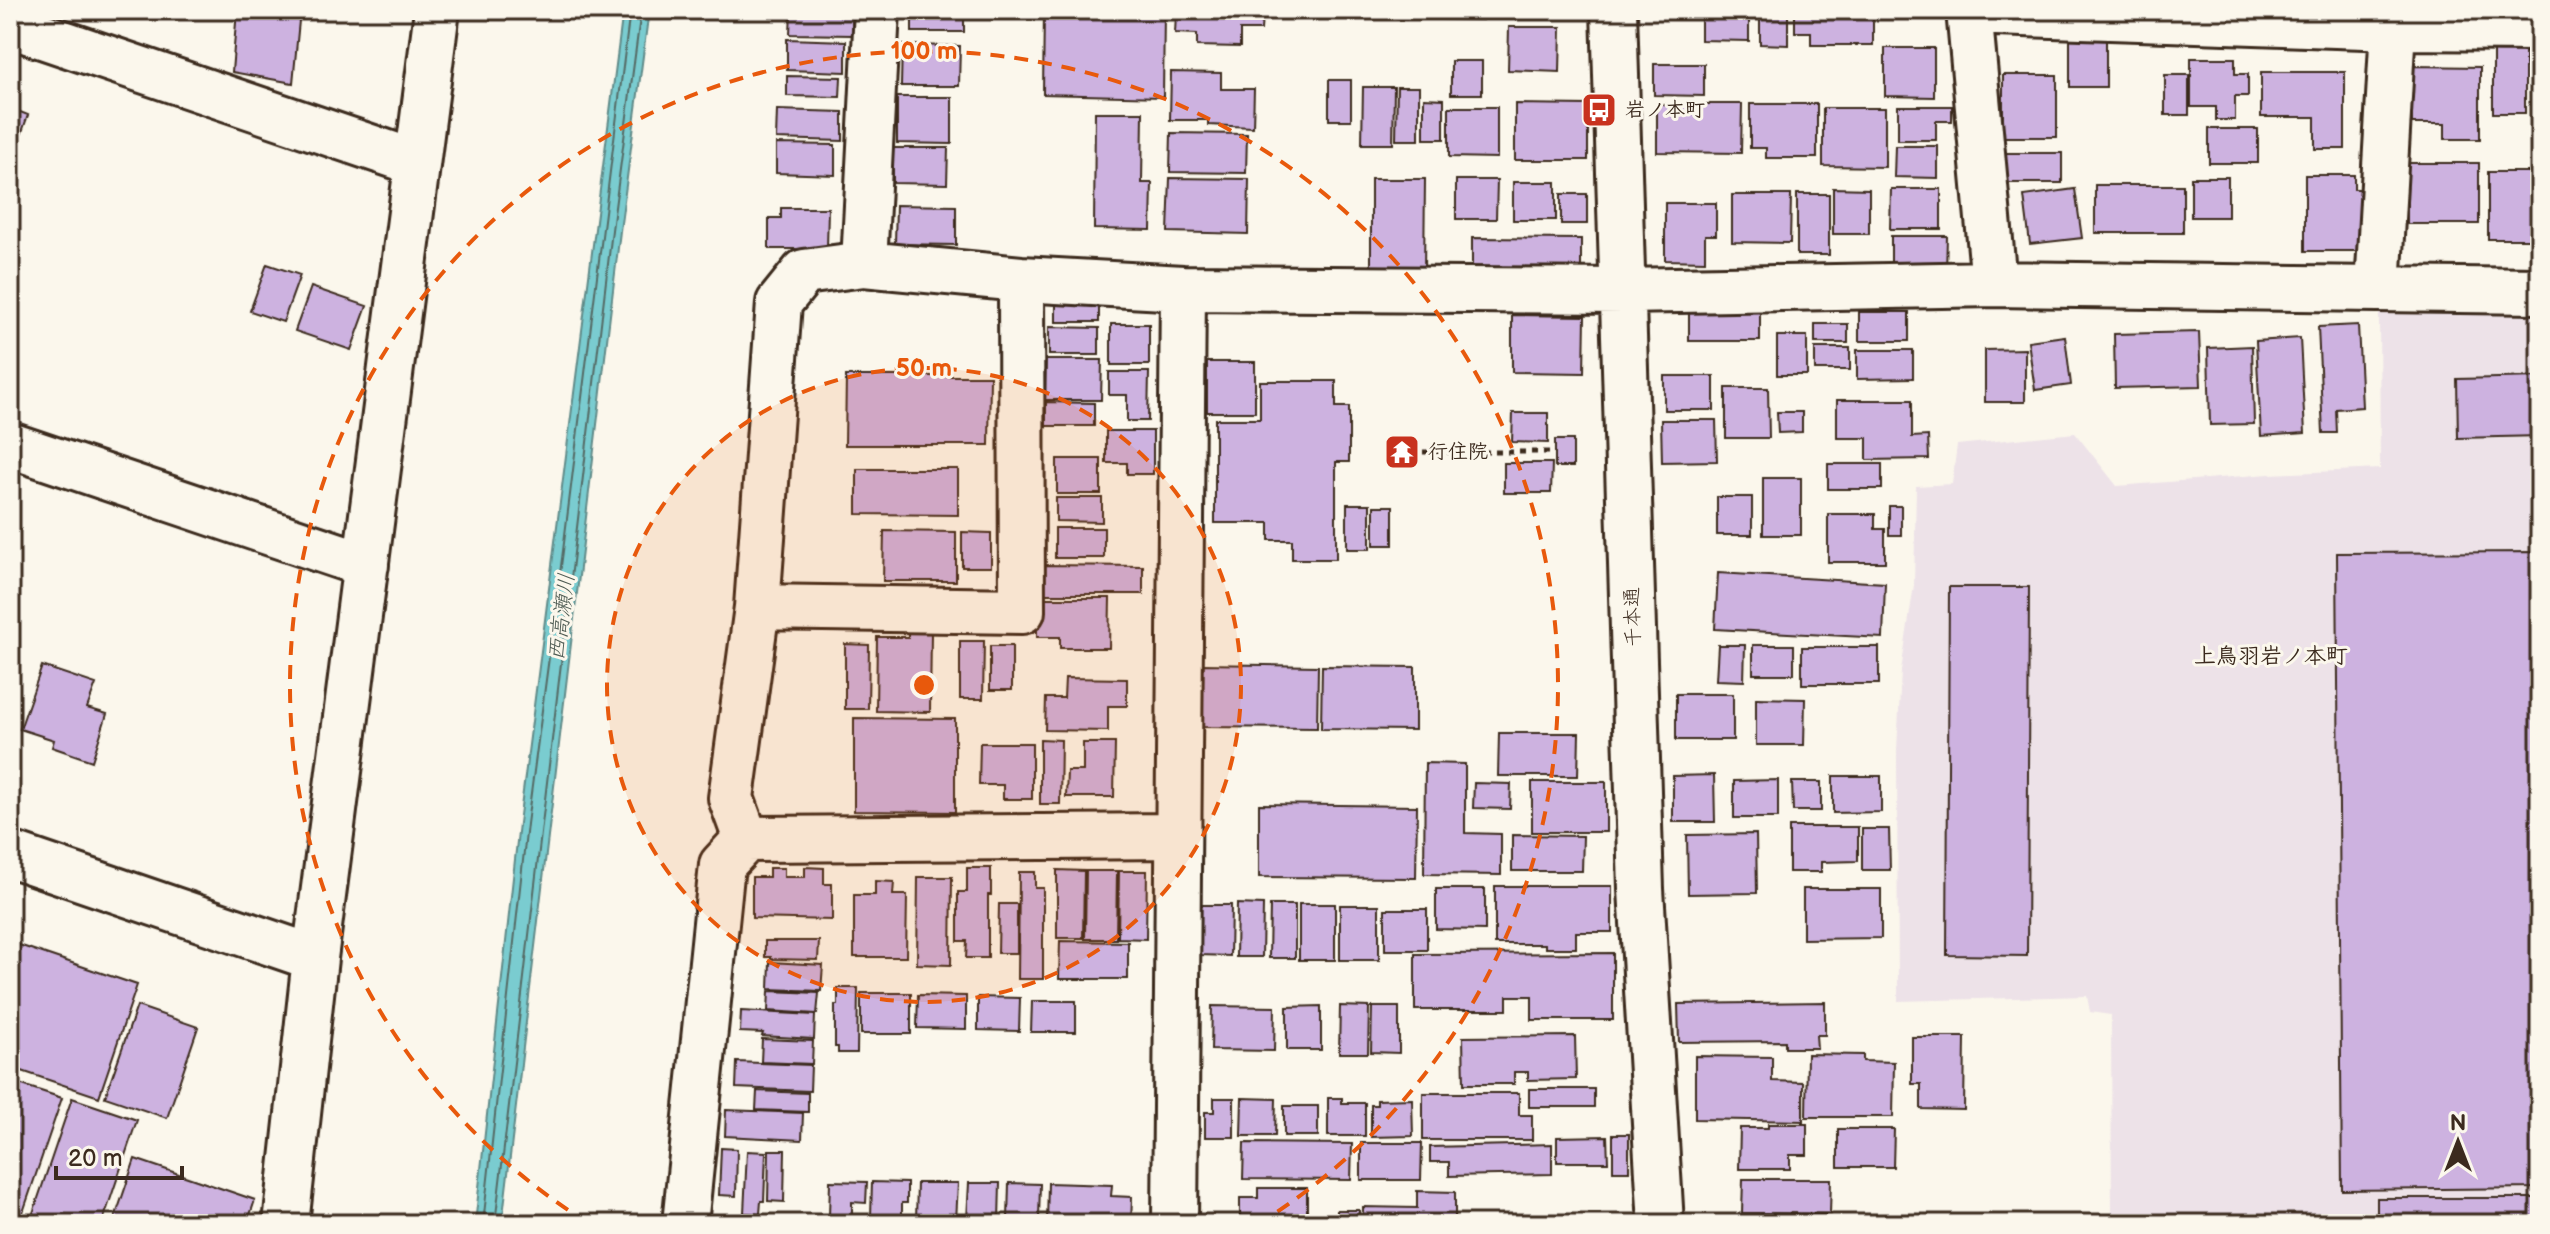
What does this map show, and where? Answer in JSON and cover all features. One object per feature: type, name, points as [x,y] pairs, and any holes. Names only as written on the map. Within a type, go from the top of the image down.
[{"type":"street","points":[[286,1224],[315,958],[437,10]]},
{"type":"street","points":[[864,264],[877,10]]},
{"type":"street","name":"千本通","points":[[1614,10],[1641,889],[1661,1224]]},
{"type":"street","points":[[1994,284],[1969,11],[2394,18],[2540,28]]},
{"type":"street","points":[[2378,288],[2394,18]]},
{"type":"street","points":[[10,25],[417,163]]},
{"type":"street","points":[[746,839],[731,798],[757,607],[779,303],[804,272],[864,264],[1021,279],[1183,288],[1624,291],[1994,284],[2540,291]]},
{"type":"street","points":[[757,607],[1022,611],[1021,279]]},
{"type":"street","points":[[1175,1224],[1183,288]]},
{"type":"street","points":[[10,445],[366,565]]},
{"type":"street","points":[[685,1224],[722,865],[746,839],[1177,836]]},
{"type":"street","points":[[10,854],[315,958]]},
{"type":"path","points":[[1387,452],[1555,452]]},
{"type":"shaded area","points":[[2379,313],[2540,316],[2540,1224],[2112,1224],[2111,1015],[2090,1012],[2087,996],[1898,1001],[1897,750],[1901,671],[1914,585],[1916,486],[1952,484],[1957,445],[2075,433],[2117,486],[2380,469]]},
{"type":"water","name":"西高瀬川","points":[[623,10],[649,10],[502,1224],[475,1224],[519,823]]},
{"type":"building","points":[[237,10],[300,10],[293,83],[232,72]]},
{"type":"building","points":[[791,10],[852,10],[852,35],[790,34]]},
{"type":"building","points":[[912,10],[964,10],[964,32],[912,32]]},
{"type":"building","points":[[1044,10],[1164,10],[1163,97],[1043,94]]},
{"type":"building","points":[[1397,10],[1484,10],[1483,20],[1397,18]]},
{"type":"building","points":[[1701,10],[1749,10],[1749,41],[1701,40]]},
{"type":"building","points":[[1760,10],[1788,10],[1788,45],[1760,44]]},
{"type":"building","points":[[1795,13],[1873,13],[1873,45],[1811,45],[1811,32],[1795,32]]},
{"type":"building","points":[[1176,15],[1262,16],[1261,30],[1240,30],[1240,47],[1197,46],[1197,34],[1175,33]]},
{"type":"building","points":[[1509,27],[1561,27],[1560,72],[1508,70]]},
{"type":"building","points":[[787,39],[846,41],[846,72],[787,70]]},
{"type":"building","points":[[2070,39],[2106,39],[2106,87],[2070,87]]},
{"type":"building","points":[[902,45],[960,46],[959,86],[901,86]]},
{"type":"building","points":[[2493,46],[2525,47],[2525,113],[2493,113]]},
{"type":"building","points":[[1885,48],[1934,48],[1934,97],[1885,96]]},
{"type":"building","points":[[2191,58],[2235,58],[2235,74],[2248,74],[2248,96],[2235,96],[2235,120],[2216,120],[2216,107],[2191,107]]},
{"type":"building","points":[[1451,61],[1482,61],[1482,94],[1451,94]]},
{"type":"building","points":[[1654,64],[1704,64],[1704,96],[1654,95]]},
{"type":"building","points":[[2412,66],[2480,67],[2480,139],[2445,139],[2445,124],[2412,124]]},
{"type":"building","points":[[1171,72],[1221,73],[1221,89],[1254,89],[1253,127],[1208,125],[1208,120],[1170,120]]},
{"type":"building","points":[[2261,72],[2345,72],[2345,149],[2315,149],[2315,117],[2261,117]]},
{"type":"building","points":[[2003,75],[2057,75],[2057,137],[2003,137]]},
{"type":"building","points":[[2165,75],[2189,75],[2189,115],[2165,115]]},
{"type":"building","points":[[787,76],[841,77],[840,97],[787,96]]},
{"type":"building","points":[[2540,76],[2540,127],[2538,127]]},
{"type":"building","points":[[1329,80],[1351,80],[1351,120],[1329,120]]},
{"type":"building","points":[[1363,87],[1394,87],[1393,144],[1362,144]]},
{"type":"building","points":[[1397,87],[1419,87],[1419,140],[1396,140]]},
{"type":"building","points":[[897,97],[952,97],[952,144],[897,143]]},
{"type":"building","points":[[1424,98],[1444,99],[1444,139],[1424,139]]},
{"type":"building","points":[[1515,104],[1588,105],[1588,160],[1515,160]]},
{"type":"building","points":[[1657,104],[1742,104],[1741,153],[1657,152]]},
{"type":"building","points":[[1750,104],[1817,104],[1817,158],[1766,158],[1766,148],[1750,148]]},
{"type":"building","points":[[1898,106],[1952,106],[1952,121],[1936,121],[1936,140],[1898,140]]},
{"type":"building","points":[[1449,107],[1497,107],[1497,158],[1449,157]]},
{"type":"building","points":[[10,108],[28,115],[10,166]]},
{"type":"building","points":[[1823,108],[1885,108],[1885,167],[1823,166]]},
{"type":"building","points":[[777,110],[843,112],[843,141],[776,139]]},
{"type":"building","points":[[1095,112],[1143,112],[1142,183],[1152,183],[1151,230],[1094,229]]},
{"type":"building","points":[[2209,129],[2258,129],[2258,163],[2209,163]]},
{"type":"building","points":[[1171,133],[1247,134],[1246,173],[1170,172]]},
{"type":"building","points":[[776,144],[835,145],[835,175],[776,173]]},
{"type":"building","points":[[1895,146],[1938,146],[1938,178],[1894,177]]},
{"type":"building","points":[[893,148],[948,148],[947,184],[893,183]]},
{"type":"building","points":[[2539,151],[2540,232],[2538,232]]},
{"type":"building","points":[[2003,153],[2062,153],[2062,183],[2003,183]]},
{"type":"building","points":[[2407,163],[2479,163],[2479,224],[2407,224]]},
{"type":"building","points":[[2488,172],[2535,172],[2535,239],[2488,239]]},
{"type":"building","points":[[2305,175],[2354,175],[2354,189],[2363,189],[2363,251],[2305,251]]},
{"type":"building","points":[[2191,177],[2228,177],[2228,217],[2191,217]]},
{"type":"building","points":[[1170,178],[1249,179],[1248,234],[1168,232]]},
{"type":"building","points":[[1371,179],[1425,179],[1424,273],[1371,272]]},
{"type":"building","points":[[1456,180],[1497,180],[1496,219],[1456,219]]},
{"type":"building","points":[[1513,182],[1556,182],[1556,220],[1513,220]]},
{"type":"building","points":[[2095,185],[2183,185],[2183,233],[2095,233]]},
{"type":"building","points":[[1833,188],[1869,189],[1869,234],[1833,234]]},
{"type":"building","points":[[1891,189],[1941,189],[1941,229],[1890,229]]},
{"type":"building","points":[[2075,189],[2082,238],[2030,244],[2024,196]]},
{"type":"building","points":[[1561,194],[1587,194],[1587,224],[1561,224]]},
{"type":"building","points":[[1797,194],[1829,194],[1829,255],[1797,255]]},
{"type":"building","points":[[1732,195],[1791,195],[1790,243],[1732,242]]},
{"type":"building","points":[[1665,203],[1716,203],[1716,235],[1705,235],[1705,261],[1665,260]]},
{"type":"building","points":[[896,205],[956,206],[956,245],[895,244]]},
{"type":"building","points":[[781,208],[828,208],[827,249],[769,249],[769,218],[781,218]]},
{"type":"building","points":[[1891,236],[1947,236],[1946,272],[1891,272]]},
{"type":"building","points":[[1472,238],[1581,239],[1581,272],[1472,271]]},
{"type":"building","points":[[267,264],[300,275],[283,322],[250,311]]},
{"type":"building","points":[[311,287],[367,306],[351,350],[295,331]]},
{"type":"building","points":[[1056,293],[1099,293],[1099,322],[1056,322]]},
{"type":"building","points":[[1689,305],[1760,305],[1760,341],[1689,341]]},
{"type":"building","points":[[1859,312],[1909,312],[1909,341],[1859,341]]},
{"type":"building","points":[[1512,315],[1585,316],[1584,373],[1512,372]]},
{"type":"building","points":[[1111,324],[1149,324],[1149,365],[1111,365]]},
{"type":"building","points":[[1815,324],[1848,324],[1848,343],[1815,343]]},
{"type":"building","points":[[2358,325],[2362,407],[2336,409],[2337,433],[2323,433],[2318,327]]},
{"type":"building","points":[[1049,327],[1099,328],[1099,355],[1049,355]]},
{"type":"building","points":[[2199,332],[2201,386],[2115,388],[2114,334]]},
{"type":"building","points":[[1777,336],[1807,336],[1807,375],[1777,375]]},
{"type":"building","points":[[2065,336],[2071,385],[2035,390],[2028,341]]},
{"type":"building","points":[[2300,338],[2305,433],[2261,436],[2256,341]]},
{"type":"building","points":[[2252,346],[2254,424],[2210,425],[2208,348]]},
{"type":"building","points":[[1815,348],[1850,348],[1850,370],[1815,370]]},
{"type":"building","points":[[2025,349],[2025,402],[1985,402],[1985,350]]},
{"type":"building","points":[[1857,350],[1913,350],[1913,378],[1857,379]]},
{"type":"building","points":[[1046,360],[1102,360],[1101,400],[1045,400]]},
{"type":"building","points":[[1207,362],[1255,362],[1255,412],[1207,412]]},
{"type":"building","points":[[1109,372],[1149,372],[1148,421],[1127,421],[1127,395],[1109,395]]},
{"type":"building","points":[[846,376],[990,376],[989,445],[845,445]]},
{"type":"building","points":[[1664,376],[1714,376],[1714,410],[1664,410]]},
{"type":"building","points":[[2540,377],[2540,436],[2458,438],[2457,379]]},
{"type":"building","points":[[1260,381],[1336,381],[1336,407],[1349,407],[1349,462],[1336,462],[1336,559],[1292,559],[1292,540],[1269,540],[1269,523],[1215,523],[1215,419],[1260,419]]},
{"type":"building","points":[[1726,388],[1768,388],[1769,438],[1726,438]]},
{"type":"building","points":[[1837,400],[1912,400],[1912,437],[1928,436],[1929,459],[1867,460],[1867,438],[1837,438]]},
{"type":"building","points":[[1046,402],[1094,403],[1094,426],[1046,426]]},
{"type":"building","points":[[1777,412],[1802,412],[1802,432],[1778,433]]},
{"type":"building","points":[[1513,413],[1548,413],[1548,443],[1512,442]]},
{"type":"building","points":[[1661,420],[1716,420],[1717,461],[1662,462]]},
{"type":"building","points":[[1106,431],[1153,431],[1153,474],[1127,474],[1127,463],[1106,463]]},
{"type":"building","points":[[1555,440],[1573,440],[1573,467],[1555,467]]},
{"type":"building","points":[[1057,459],[1101,459],[1101,494],[1057,494]]},
{"type":"building","points":[[1504,463],[1552,463],[1551,493],[1504,493]]},
{"type":"building","points":[[1828,464],[1882,464],[1882,489],[1828,489]]},
{"type":"building","points":[[857,469],[958,469],[958,515],[857,514]]},
{"type":"building","points":[[1763,478],[1801,478],[1801,535],[1763,535]]},
{"type":"building","points":[[1717,497],[1752,497],[1752,535],[1717,535]]},
{"type":"building","points":[[1056,498],[1102,498],[1102,522],[1056,521]]},
{"type":"building","points":[[1347,504],[1370,504],[1370,549],[1347,549]]},
{"type":"building","points":[[1374,506],[1393,506],[1393,545],[1374,545]]},
{"type":"building","points":[[1889,506],[1901,506],[1901,535],[1889,535]]},
{"type":"building","points":[[1828,514],[1875,514],[1875,529],[1885,529],[1885,562],[1828,562]]},
{"type":"building","points":[[1055,528],[1104,528],[1104,558],[1055,558]]},
{"type":"building","points":[[884,531],[956,532],[956,581],[883,581]]},
{"type":"building","points":[[962,532],[991,533],[991,567],[962,567]]},
{"type":"building","points":[[2540,552],[2540,1188],[2342,1190],[2337,553]]},
{"type":"building","points":[[1041,565],[1143,566],[1143,594],[1041,594]]},
{"type":"building","points":[[1718,573],[1885,583],[1883,638],[1715,629]]},
{"type":"building","points":[[1949,587],[2029,587],[2027,956],[1947,955]]},
{"type":"building","points":[[1037,598],[1110,598],[1109,648],[1060,648],[1060,637],[1037,637]]},
{"type":"building","points":[[908,632],[931,632],[930,712],[876,711],[877,637],[908,637]]},
{"type":"building","points":[[960,641],[984,641],[983,699],[960,699]]},
{"type":"building","points":[[845,644],[869,645],[868,709],[845,709]]},
{"type":"building","points":[[1718,645],[1745,645],[1744,681],[1716,680]]},
{"type":"building","points":[[1753,645],[1794,645],[1794,674],[1753,674]]},
{"type":"building","points":[[990,646],[1012,646],[1012,690],[990,690]]},
{"type":"building","points":[[1802,647],[1879,647],[1879,684],[1802,684]]},
{"type":"building","points":[[1201,664],[1318,666],[1317,728],[1201,727]]},
{"type":"building","points":[[42,666],[96,684],[87,708],[107,714],[92,761],[52,747],[54,740],[20,729]]},
{"type":"building","points":[[1322,666],[1415,667],[1415,730],[1321,729]]},
{"type":"building","points":[[1065,678],[1127,679],[1127,706],[1108,706],[1108,731],[1045,730],[1046,698],[1064,698]]},
{"type":"building","points":[[1676,694],[1733,694],[1733,740],[1676,740]]},
{"type":"building","points":[[1756,698],[1805,699],[1804,745],[1756,745]]},
{"type":"building","points":[[854,718],[955,719],[955,812],[854,811]]},
{"type":"building","points":[[1499,733],[1579,733],[1578,776],[1498,776]]},
{"type":"building","points":[[1040,739],[1061,740],[1060,804],[1040,804]]},
{"type":"building","points":[[980,743],[1032,743],[1032,799],[1003,799],[1003,785],[979,785]]},
{"type":"building","points":[[1083,743],[1115,743],[1114,797],[1066,797],[1067,771],[1083,771]]},
{"type":"building","points":[[1425,763],[1465,764],[1465,833],[1501,834],[1501,875],[1424,874]]},
{"type":"building","points":[[1714,775],[1715,822],[1673,822],[1673,776]]},
{"type":"building","points":[[1833,776],[1881,776],[1881,812],[1833,813]]},
{"type":"building","points":[[1778,780],[1778,818],[1734,818],[1734,781]]},
{"type":"building","points":[[1532,782],[1606,782],[1606,832],[1532,832]]},
{"type":"building","points":[[1792,782],[1821,782],[1821,811],[1793,811]]},
{"type":"building","points":[[1474,783],[1511,784],[1510,809],[1473,808]]},
{"type":"building","points":[[1259,804],[1417,806],[1416,878],[1259,877]]},
{"type":"building","points":[[1789,827],[1858,827],[1858,861],[1821,862],[1821,872],[1789,872]]},
{"type":"building","points":[[1862,829],[1889,829],[1890,870],[1862,870]]},
{"type":"building","points":[[1756,834],[1757,893],[1688,894],[1687,835]]},
{"type":"building","points":[[1512,835],[1583,836],[1582,871],[1512,871]]},
{"type":"building","points":[[805,867],[824,868],[824,884],[832,884],[832,920],[752,918],[752,877],[769,877],[769,868],[784,868],[784,877],[805,877]]},
{"type":"building","points":[[967,868],[991,868],[988,958],[966,958],[967,941],[958,941],[958,892],[967,892]]},
{"type":"building","points":[[1057,870],[1084,871],[1083,938],[1057,938]]},
{"type":"building","points":[[1086,871],[1117,871],[1116,939],[1085,939]]},
{"type":"building","points":[[1119,871],[1147,871],[1146,939],[1118,938]]},
{"type":"building","points":[[1019,872],[1035,872],[1035,888],[1043,888],[1043,979],[1018,979]]},
{"type":"building","points":[[918,877],[952,877],[951,965],[917,964]]},
{"type":"building","points":[[875,881],[894,882],[893,895],[907,895],[906,957],[854,957],[854,895],[875,895]]},
{"type":"building","points":[[1495,886],[1612,886],[1612,932],[1576,932],[1576,948],[1545,948],[1545,944],[1495,944]]},
{"type":"building","points":[[1436,889],[1485,889],[1485,930],[1436,929]]},
{"type":"building","points":[[1803,889],[1881,889],[1881,938],[1803,939]]},
{"type":"building","points":[[999,904],[1017,904],[1017,953],[998,953]]},
{"type":"building","points":[[1237,904],[1263,905],[1262,957],[1236,957]]},
{"type":"building","points":[[1299,904],[1335,904],[1335,960],[1299,960]]},
{"type":"building","points":[[1201,905],[1231,905],[1230,956],[1200,955]]},
{"type":"building","points":[[1270,905],[1295,905],[1295,958],[1269,958]]},
{"type":"building","points":[[1340,905],[1379,905],[1379,960],[1340,960]]},
{"type":"building","points":[[1385,909],[1427,909],[1427,950],[1385,950]]},
{"type":"building","points":[[765,941],[819,941],[818,960],[765,957]]},
{"type":"building","points":[[1060,941],[1128,942],[1128,979],[1059,979]]},
{"type":"building","points":[[10,942],[137,985],[99,1097],[10,1067]]},
{"type":"building","points":[[1613,953],[1613,1020],[1532,1020],[1532,996],[1507,996],[1507,1010],[1415,1010],[1415,954]]},
{"type":"building","points":[[770,962],[823,965],[821,991],[769,989]]},
{"type":"building","points":[[838,988],[858,988],[857,1053],[838,1053],[838,1047],[835,1047]]},
{"type":"building","points":[[769,991],[819,993],[817,1014],[768,1011]]},
{"type":"building","points":[[861,993],[911,993],[911,1034],[861,1034]]},
{"type":"building","points":[[918,995],[966,996],[966,1029],[917,1028]]},
{"type":"building","points":[[978,997],[1020,998],[1019,1031],[978,1030]]},
{"type":"building","points":[[1032,1001],[1076,1001],[1076,1032],[1031,1032]]},
{"type":"building","points":[[1825,1002],[1825,1035],[1816,1035],[1817,1048],[1785,1048],[1785,1041],[1679,1042],[1678,1004]]},
{"type":"building","points":[[137,1006],[198,1027],[167,1118],[105,1097]]},
{"type":"building","points":[[1212,1006],[1275,1007],[1274,1051],[1211,1050]]},
{"type":"building","points":[[1321,1006],[1321,1050],[1287,1050],[1287,1007]]},
{"type":"building","points":[[1340,1006],[1369,1007],[1368,1053],[1339,1053]]},
{"type":"building","points":[[1372,1007],[1399,1007],[1399,1053],[1371,1052]]},
{"type":"building","points":[[741,1011],[815,1015],[814,1039],[740,1032]]},
{"type":"building","points":[[1575,1036],[1576,1079],[1528,1080],[1528,1072],[1514,1072],[1514,1084],[1464,1084],[1463,1037]]},
{"type":"building","points":[[1912,1037],[1965,1037],[1964,1110],[1921,1109],[1921,1084],[1912,1084]]},
{"type":"building","points":[[762,1039],[813,1041],[812,1064],[761,1062]]},
{"type":"building","points":[[1807,1054],[1863,1055],[1863,1061],[1894,1062],[1893,1117],[1806,1117]]},
{"type":"building","points":[[1695,1056],[1772,1057],[1772,1081],[1803,1082],[1803,1121],[1695,1119]]},
{"type":"building","points":[[737,1062],[811,1065],[810,1091],[736,1088]]},
{"type":"building","points":[[10,1081],[62,1098],[19,1224],[10,1221]]},
{"type":"building","points":[[1529,1089],[1594,1089],[1594,1107],[1529,1107]]},
{"type":"building","points":[[757,1091],[808,1093],[808,1112],[756,1110]]},
{"type":"building","points":[[1423,1093],[1519,1093],[1519,1115],[1532,1115],[1532,1140],[1423,1140]]},
{"type":"building","points":[[72,1098],[137,1120],[102,1224],[47,1224],[31,1219]]},
{"type":"building","points":[[1214,1098],[1234,1098],[1234,1137],[1205,1137],[1205,1112],[1214,1112]]},
{"type":"building","points":[[1242,1098],[1276,1099],[1275,1136],[1241,1136]]},
{"type":"building","points":[[1328,1098],[1342,1098],[1342,1103],[1365,1103],[1365,1136],[1328,1136]]},
{"type":"building","points":[[1412,1099],[1413,1136],[1371,1137],[1371,1105],[1377,1105],[1377,1100]]},
{"type":"building","points":[[1284,1106],[1318,1106],[1318,1136],[1284,1136]]},
{"type":"building","points":[[726,1110],[803,1113],[802,1140],[725,1136]]},
{"type":"building","points":[[1768,1124],[1807,1124],[1807,1155],[1790,1155],[1790,1169],[1739,1169],[1740,1128],[1768,1128]]},
{"type":"building","points":[[1838,1129],[1894,1129],[1893,1167],[1838,1167]]},
{"type":"building","points":[[1613,1134],[1629,1134],[1629,1171],[1613,1171]]},
{"type":"building","points":[[1607,1136],[1608,1162],[1557,1162],[1557,1137]]},
{"type":"building","points":[[1244,1143],[1352,1144],[1351,1180],[1243,1179]]},
{"type":"building","points":[[1361,1143],[1422,1143],[1421,1180],[1361,1180]]},
{"type":"building","points":[[1552,1144],[1552,1174],[1449,1176],[1449,1162],[1430,1162],[1430,1147]]},
{"type":"building","points":[[721,1148],[737,1149],[736,1196],[719,1195]]},
{"type":"building","points":[[769,1150],[785,1150],[784,1202],[768,1201]]},
{"type":"building","points":[[747,1151],[766,1152],[764,1201],[761,1201],[760,1214],[744,1213]]},
{"type":"building","points":[[135,1159],[255,1200],[247,1224],[113,1224]]},
{"type":"building","points":[[1743,1179],[1831,1179],[1830,1214],[1742,1213]]},
{"type":"building","points":[[830,1181],[867,1182],[866,1203],[852,1202],[852,1217],[829,1217]]},
{"type":"building","points":[[872,1182],[907,1183],[907,1203],[902,1203],[902,1218],[871,1217]]},
{"type":"building","points":[[917,1183],[958,1183],[956,1221],[916,1220]]},
{"type":"building","points":[[969,1183],[1000,1183],[999,1220],[967,1219]]},
{"type":"building","points":[[1009,1183],[1040,1184],[1039,1219],[1008,1219]]},
{"type":"building","points":[[1048,1183],[1112,1185],[1111,1196],[1132,1197],[1131,1224],[1047,1224]]},
{"type":"building","points":[[1258,1188],[1307,1188],[1307,1224],[1240,1224],[1240,1198],[1258,1198]]},
{"type":"building","points":[[1417,1191],[1455,1192],[1455,1224],[1363,1224],[1363,1207],[1417,1208]]},
{"type":"building","points":[[2377,1198],[2540,1198],[2540,1224],[2377,1224]]},
{"type":"building","points":[[1337,1210],[1359,1210],[1359,1224],[1337,1224]]},
{"type":"place","name":"岩ノ本町","points":[[1599,110]]},
{"type":"place","name":"行住院","points":[[1402,452]]},
{"type":"district","name":"上鳥羽岩ノ本町","points":[[2271,656]]}]
